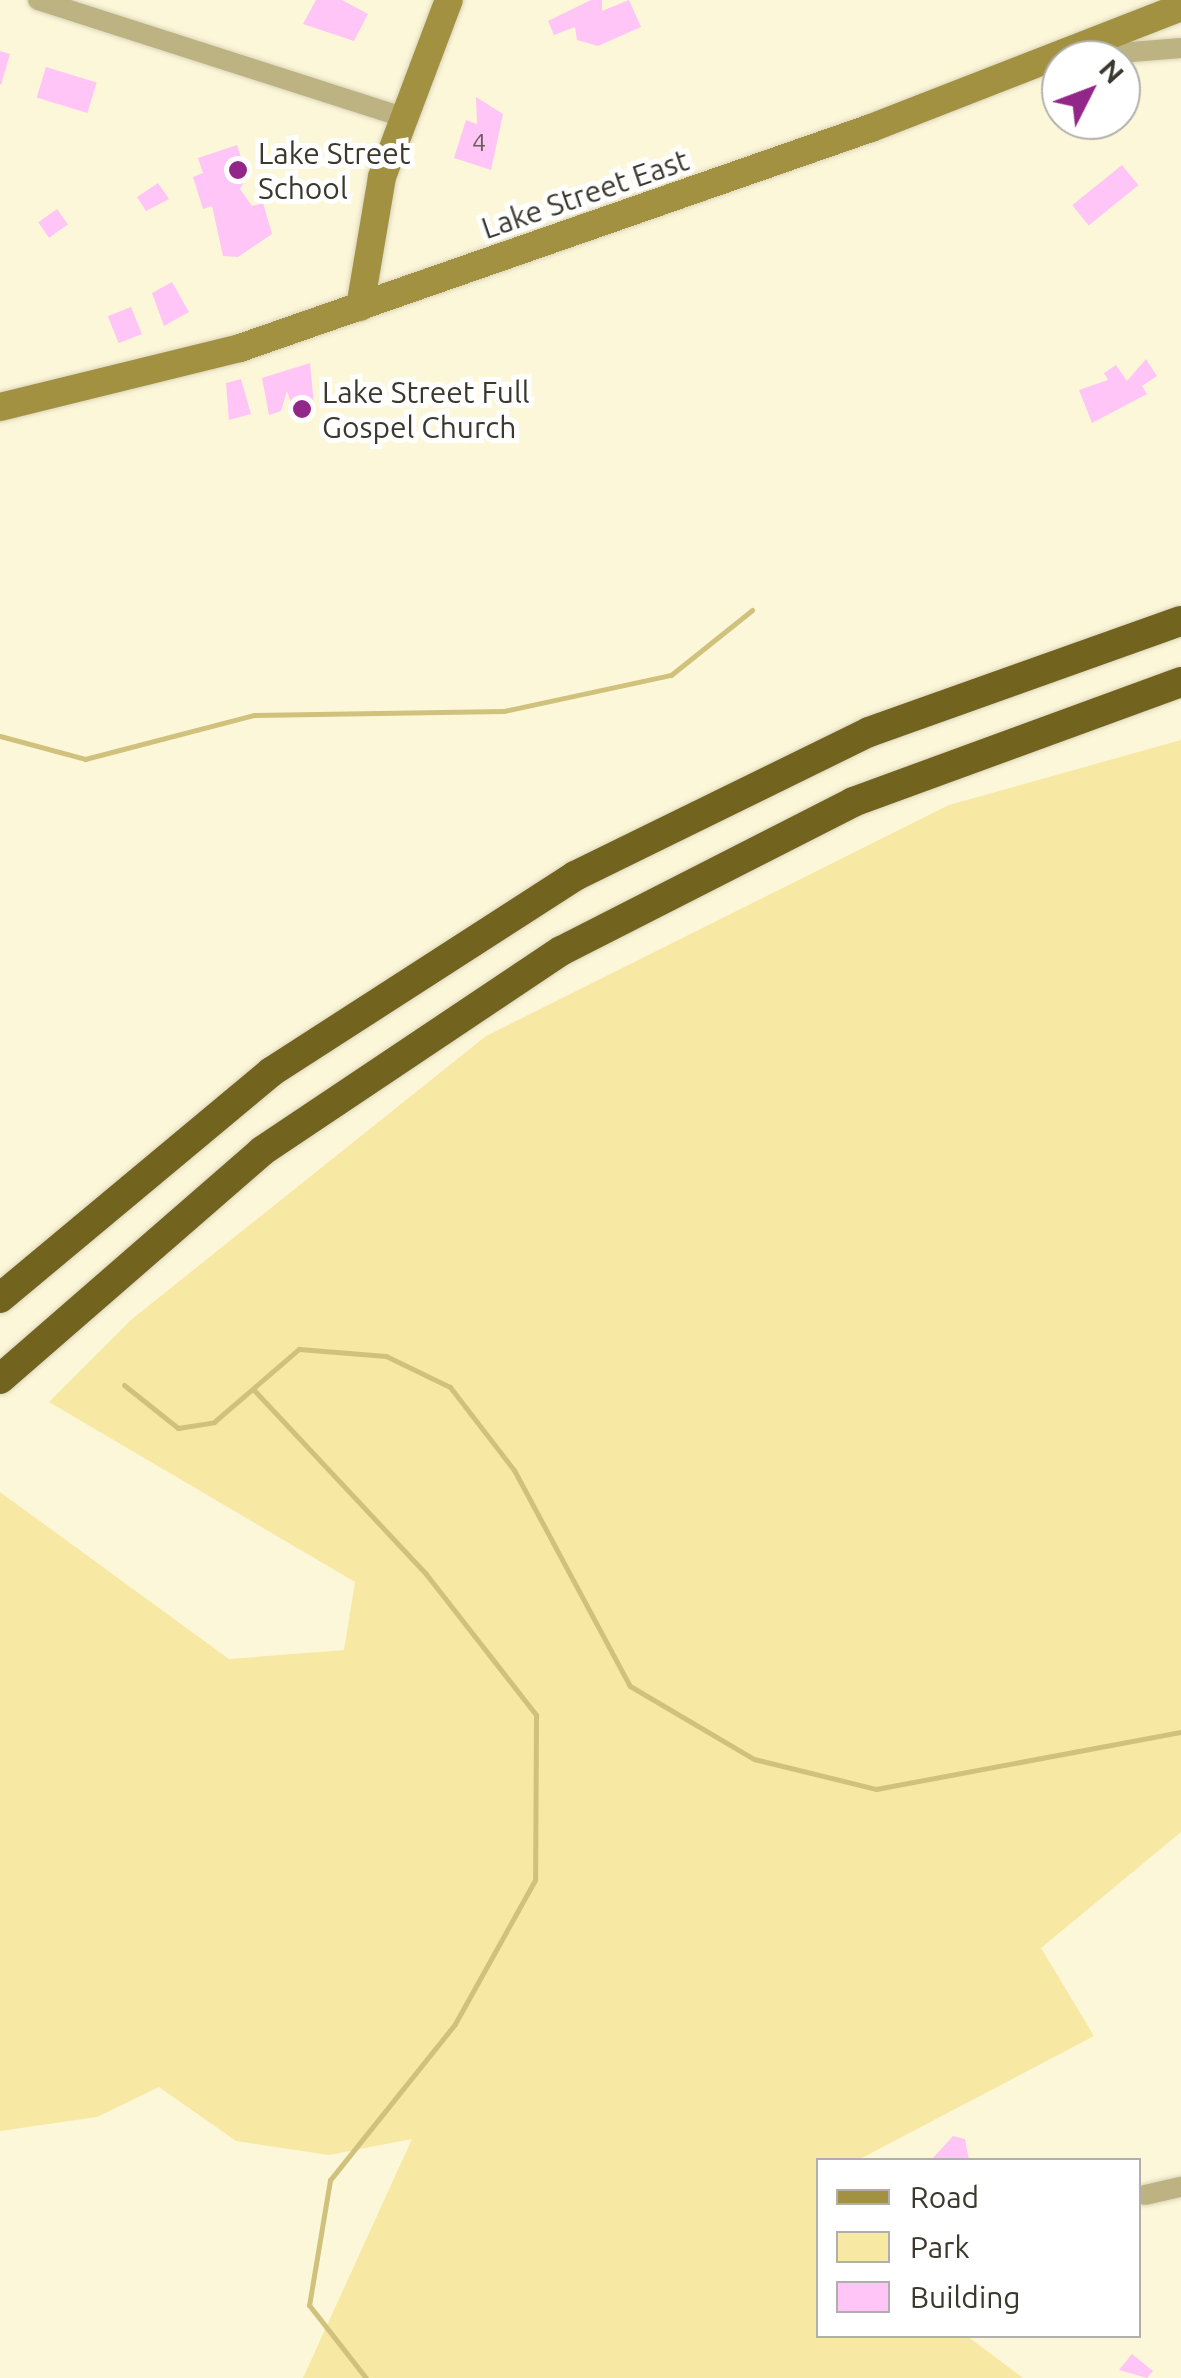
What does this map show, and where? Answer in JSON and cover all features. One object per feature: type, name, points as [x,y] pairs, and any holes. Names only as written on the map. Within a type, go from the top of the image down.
[{"type":"highway","points":[[0,1298],[283,1062],[560,884],[854,738],[1181,621]]},
{"type":"highway","points":[[0,1378],[274,1142],[561,951],[853,802],[1181,682]]},
{"type":"main road","points":[[360,307],[371,218],[402,118],[448,0]]},
{"type":"main road","name":"Lake Street East","points":[[1098,40],[1181,8]]},
{"type":"main road","name":"Lake Street East","points":[[0,407],[221,353],[360,307],[1041,62]]},
{"type":"street","points":[[38,0],[402,118]]},
{"type":"street","points":[[1141,51],[1181,48]]},
{"type":"street","points":[[1144,2195],[1181,2187]]},
{"type":"green space","points":[[1181,740],[1181,1832],[1041,1948],[1094,2036],[862,2158],[816,2158],[816,2338],[970,2338],[1023,2378],[303,2378],[412,2139],[329,2155],[236,2141],[159,2087],[97,2117],[0,2131],[0,1492],[229,1659],[344,1650],[355,1582],[49,1402],[132,1319],[486,1036],[949,805]]},
{"type":"building","points":[[316,0],[342,0],[368,14],[354,41],[303,24]]},
{"type":"building","points":[[591,0],[602,0],[602,11],[629,0],[641,27],[598,46],[577,40],[575,27],[554,35],[548,21]]},
{"type":"building","points":[[0,51],[10,54],[1,85],[0,84]]},
{"type":"building","points":[[46,67],[97,82],[87,113],[37,98]]},
{"type":"building","points":[[476,97],[503,114],[491,170],[454,158],[466,120],[477,124]]},
{"type":"building","points":[[237,145],[247,176],[240,189],[252,206],[263,203],[272,234],[238,257],[223,256],[212,206],[203,209],[193,177],[203,173],[198,158]]},
{"type":"building","points":[[1122,165],[1138,185],[1089,225],[1072,205]]},
{"type":"building","points":[[158,183],[169,199],[146,211],[137,197]]},
{"type":"building","points":[[57,209],[68,225],[49,238],[38,222]]},
{"type":"building","points":[[172,282],[189,312],[164,326],[152,293]]},
{"type":"building","points":[[131,307],[142,334],[119,343],[108,316]]},
{"type":"building","points":[[1146,359],[1157,376],[1142,386],[1147,394],[1092,423],[1079,390],[1108,380],[1104,373],[1116,365],[1127,381]]},
{"type":"building","points":[[310,363],[314,405],[294,412],[287,391],[281,411],[269,415],[262,378]]},
{"type":"building","points":[[241,379],[251,414],[229,420],[226,383]]},
{"type":"building","points":[[953,2136],[965,2139],[969,2158],[933,2158]]},
{"type":"building","points":[[1132,2354],[1153,2371],[1147,2378],[1119,2370]]},
{"type":"waterway","points":[[0,736],[85,759],[254,715],[504,711],[671,675],[752,610]]},
{"type":"waterway","points":[[124,1385],[178,1428],[214,1422],[299,1349],[386,1356],[450,1387],[514,1470],[630,1686],[754,1759],[876,1789],[1181,1732]]},
{"type":"waterway","points":[[253,1389],[426,1574],[536,1715],[535,1880],[455,2024],[330,2180],[309,2305],[366,2378]]},
{"type":"place","name":"Lake Street School","points":[[238,170]]},
{"type":"place","name":"Lake Street Full Gospel Church","points":[[302,409]]}]
